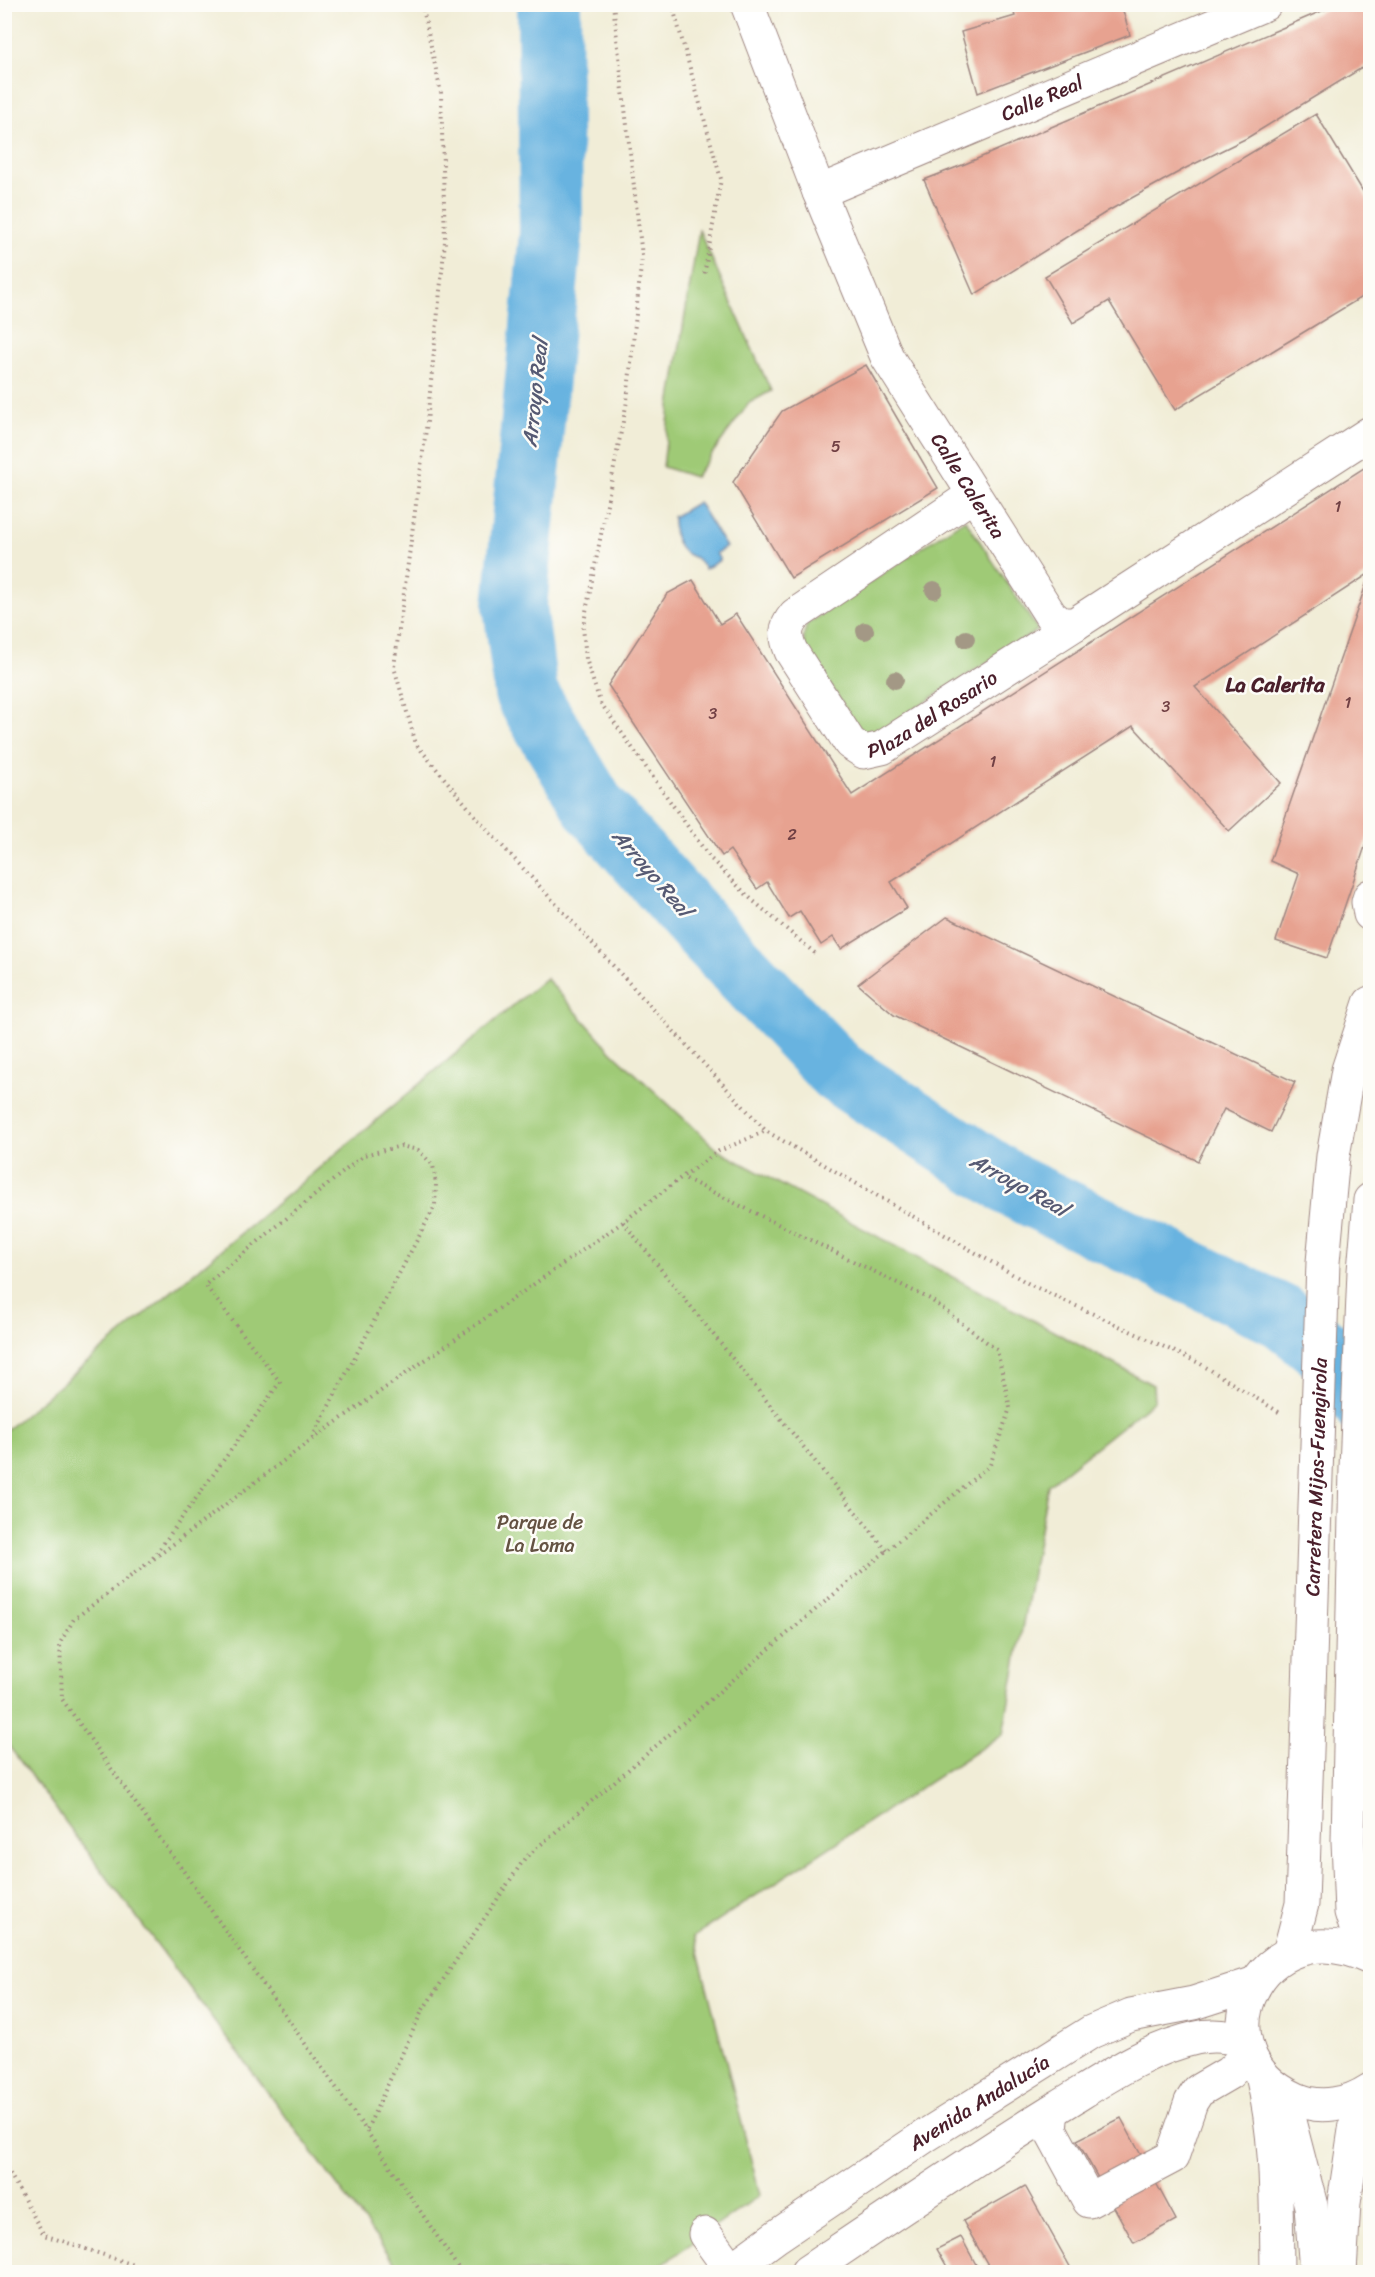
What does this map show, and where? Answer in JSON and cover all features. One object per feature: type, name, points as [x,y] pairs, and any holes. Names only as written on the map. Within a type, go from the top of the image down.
[{"type":"street","name":"Calle Calerita","points":[[747,4],[819,192],[887,357],[1051,616],[1060,624],[1075,624]]},
{"type":"street","name":"Calle Real","points":[[819,192],[1265,4]]},
{"type":"street","points":[[1075,624],[1371,433]]},
{"type":"street","name":"Plaza del Rosario","points":[[973,495],[795,615],[789,622],[786,640],[791,651],[850,743],[864,752],[882,748],[1075,624]]},
{"type":"street","points":[[1371,896],[1368,902],[1371,914]]},
{"type":"street","name":"Carretera Mijas-Fuengirola","points":[[1289,1953],[1302,1904],[1323,1262],[1333,1156],[1348,1070],[1371,1003]]},
{"type":"street","points":[[1371,1200],[1364,1272],[1356,1468],[1351,1671],[1350,1896],[1351,1912],[1358,1934],[1371,1957]]},
{"type":"street","points":[[1278,2272],[1273,2140],[1269,2104],[1245,2010],[1256,1983],[1270,1966],[1289,1953],[1307,1947],[1326,1945],[1345,1948],[1371,1957]]},
{"type":"street","name":"Avenida Andalucía","points":[[730,2271],[777,2236],[925,2136],[1091,2032],[1131,2015],[1194,2002],[1256,1983]]},
{"type":"street","points":[[807,2272],[951,2174],[1114,2073],[1152,2053],[1196,2038],[1221,2036],[1259,2064],[1302,2102],[1324,2105],[1344,2103],[1365,2094]]},
{"type":"street","points":[[1052,2111],[1050,2129],[1089,2201],[1172,2157],[1191,2102],[1198,2091],[1229,2073],[1239,2064],[1259,2064]]},
{"type":"street","points":[[1259,2064],[1291,2124],[1311,2206],[1316,2272]]},
{"type":"street","points":[[1340,2272],[1346,2192],[1365,2094]]},
{"type":"street","points":[[705,2234],[730,2271]]},
{"type":"path","points":[[422,4],[441,93],[445,241],[427,422],[394,667],[416,744],[482,824],[766,1131],[1031,1285],[1199,1363],[1316,1448]]},
{"type":"path","points":[[613,4],[642,256],[627,401],[583,627],[586,659],[600,702],[710,858],[751,899],[817,955]]},
{"type":"path","points":[[672,4],[721,179],[704,276]]},
{"type":"path","points":[[461,2272],[366,2130],[62,1700],[60,1643],[74,1619],[310,1441],[623,1222],[719,1151],[766,1131]]},
{"type":"path","points":[[149,1562],[280,1382],[206,1285],[363,1155],[401,1146],[418,1150],[433,1165],[436,1184],[435,1206],[310,1441]]},
{"type":"path","points":[[366,2130],[422,2011],[525,1858],[809,1615],[990,1466],[1010,1408],[997,1350],[930,1299],[682,1177]]},
{"type":"path","points":[[623,1222],[887,1551]]},
{"type":"path","points":[[4,2163],[44,2235],[155,2272]]},
{"type":"green space","points":[[699,230],[771,391],[749,403],[695,477],[663,467],[670,406]]},
{"type":"green space","points":[[965,519],[1038,630],[875,734],[860,731],[804,645],[807,624]]},
{"type":"green space","name":"Parque de La Loma","points":[[546,978],[612,1052],[719,1151],[1153,1385],[1154,1401],[1048,1485],[1003,1734],[694,1936],[760,2195],[651,2272],[402,2272],[5,1741],[5,1431]]},
{"type":"water","points":[[698,502],[726,547],[716,553],[720,560],[705,569],[699,561],[679,547],[674,530],[673,517]]},
{"type":"building","points":[[1011,4],[1121,4],[1130,35],[978,93],[961,32],[1015,16]]},
{"type":"building","points":[[1338,4],[1370,4],[1370,63],[1247,138],[1186,168],[1108,211],[974,295],[924,180]]},
{"type":"building","points":[[1316,114],[1370,203],[1370,292],[1175,410],[1109,301],[1073,323],[1045,276]]},
{"type":"building","points":[[866,365],[938,488],[791,578],[733,482],[782,411]]},
{"type":"building","points":[[1370,464],[1370,573],[1195,687],[1281,783],[1229,831],[1133,726],[891,882],[907,908],[841,949],[833,937],[821,945],[800,911],[789,918],[767,882],[757,889],[730,850],[722,856],[608,685],[667,594],[693,580],[720,624],[736,614],[852,795]]},
{"type":"building","points":[[1370,573],[1370,832],[1327,958],[1276,941],[1299,874],[1270,861]]},
{"type":"building","points":[[947,917],[1295,1082],[1271,1132],[1224,1109],[1198,1161],[894,1015],[858,984]]},
{"type":"building","points":[[1121,2118],[1176,2220],[1134,2243],[1077,2140]]},
{"type":"building","points":[[1025,2186],[1073,2272],[992,2272],[963,2221]]},
{"type":"building","points":[[961,2237],[980,2272],[950,2272],[937,2249]]},
{"type":"waterway","name":"Arroyo Real","points":[[549,4],[551,234],[515,606],[526,693],[594,807],[702,929],[838,1072],[1013,1186],[1283,1317],[1329,1354],[1370,1411]]},
{"type":"district","name":"La Calerita","points":[[1275,685]]}]
